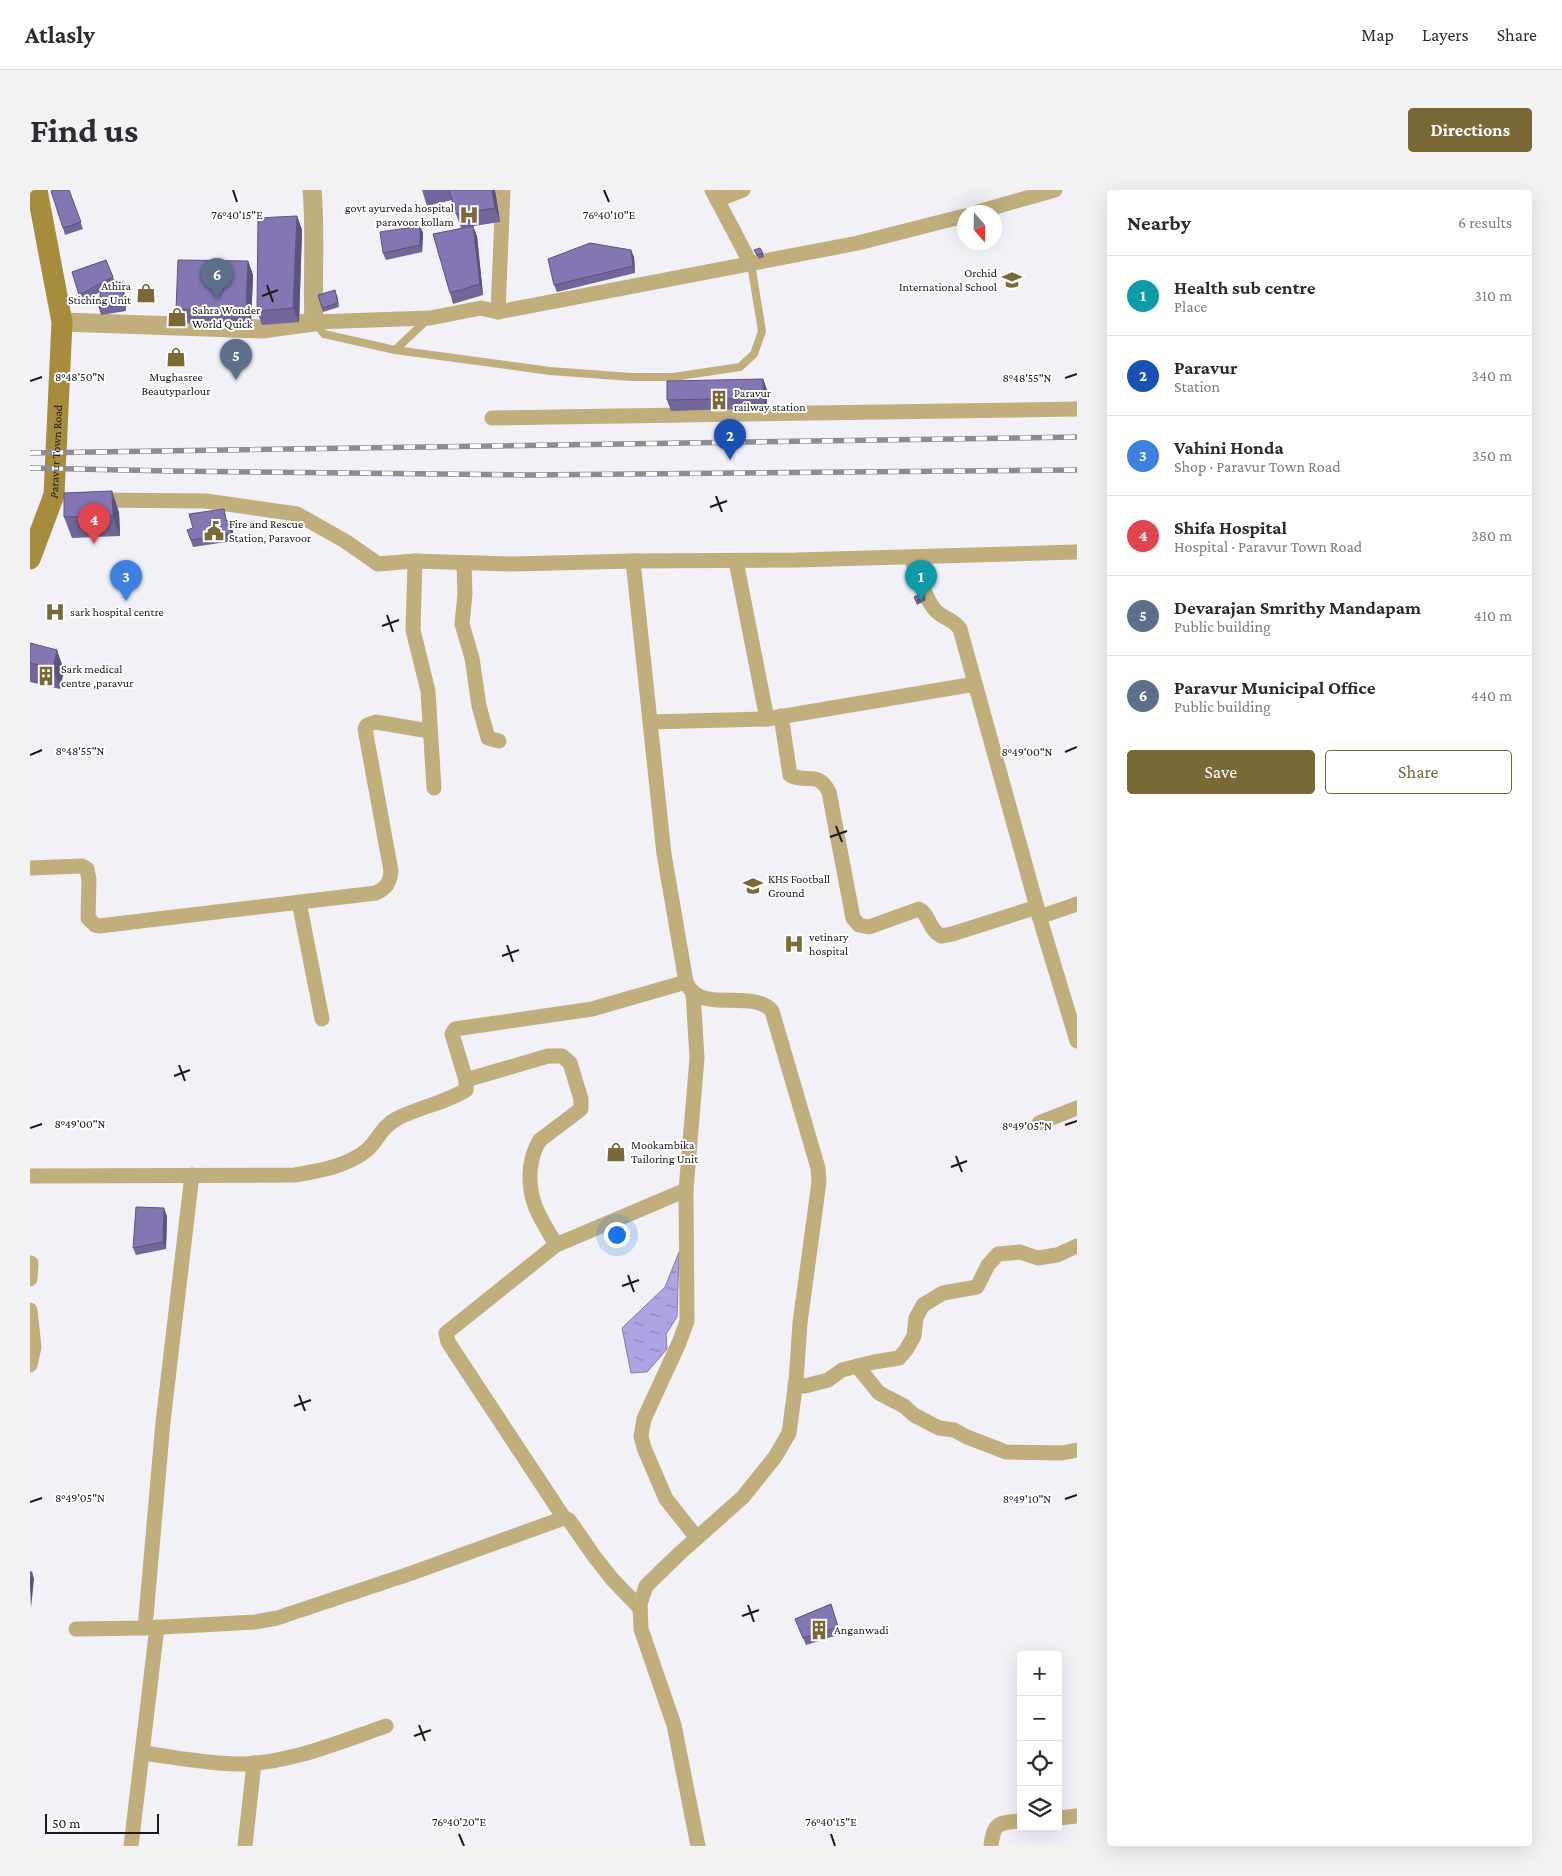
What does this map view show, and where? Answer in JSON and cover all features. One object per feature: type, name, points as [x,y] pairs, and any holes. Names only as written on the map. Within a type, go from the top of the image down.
[{"type":"main road","name":"Paravur Town Road","points":[[30,559],[70,497],[62,322],[37,227],[37,190]]},
{"type":"street","points":[[312,190],[312,292],[314,322]]},
{"type":"street","points":[[498,312],[503,190]]},
{"type":"street","points":[[743,190],[714,195],[751,264]]},
{"type":"street","points":[[1002,205],[1055,190]]},
{"type":"street","points":[[62,322],[262,329],[314,322],[430,318],[481,308],[498,312],[858,243],[957,218]]},
{"type":"street","points":[[492,418],[1077,409]]},
{"type":"street","points":[[70,497],[139,502],[206,500],[297,514],[345,541],[378,564],[415,561],[513,564],[911,558],[1077,552]]},
{"type":"street","points":[[911,558],[931,604],[937,612],[956,623],[960,629],[1038,912],[1077,1041]]},
{"type":"street","points":[[736,560],[790,776],[799,779],[814,778],[820,780],[825,784],[829,792],[853,918],[859,925],[869,927],[919,909],[923,911],[932,929],[941,936],[1077,904]]},
{"type":"street","points":[[415,561],[413,630],[428,691],[434,788]]},
{"type":"street","points":[[633,561],[664,854],[689,987],[697,1058],[686,1190],[686,1321],[679,1343],[644,1419],[642,1436],[644,1448],[666,1499],[697,1538]]},
{"type":"street","points":[[464,563],[465,594],[462,624],[472,658],[479,706],[488,738],[499,741]]},
{"type":"street","points":[[650,722],[774,717],[975,684]]},
{"type":"street","points":[[30,868],[82,866],[87,869],[89,880],[88,918],[95,925],[100,926],[376,893],[387,885],[390,880],[391,871],[365,728],[367,725],[376,722],[429,731]]},
{"type":"street","points":[[299,902],[322,1019]]},
{"type":"street","points":[[30,1176],[295,1175],[330,1168],[358,1157],[368,1149],[381,1131],[399,1117],[466,1090],[466,1080],[452,1034],[455,1028],[592,1009],[689,987],[704,998],[755,1002],[769,1007],[772,1011],[818,1168],[819,1182],[800,1323],[795,1385],[788,1433],[775,1457],[743,1497],[646,1586],[640,1608],[641,1629],[674,1725],[698,1846]]},
{"type":"street","points":[[466,1080],[548,1056],[562,1056],[570,1063],[581,1099],[581,1109],[540,1140],[531,1161],[531,1194],[536,1210],[556,1245]]},
{"type":"street","points":[[1039,1123],[1077,1108]]},
{"type":"street","points":[[131,1846],[143,1753],[163,1422],[192,1176]]},
{"type":"street","points":[[640,1608],[612,1579],[569,1520],[564,1518],[448,1342],[446,1333],[556,1245],[686,1190]]},
{"type":"street","points":[[795,1385],[806,1386],[828,1380],[842,1370],[899,1358],[914,1336],[916,1318],[923,1305],[943,1294],[977,1288],[988,1265],[998,1254],[1020,1252],[1038,1258],[1057,1255],[1077,1246]]},
{"type":"street","points":[[30,1280],[31,1263]]},
{"type":"street","points":[[30,1310],[34,1346],[30,1365]]},
{"type":"street","points":[[857,1366],[879,1393],[939,1428],[954,1430],[967,1438],[1006,1452],[1062,1452],[1077,1450]]},
{"type":"street","points":[[76,1629],[151,1628],[255,1622],[277,1618],[412,1574],[564,1518]]},
{"type":"street","points":[[143,1753],[226,1764],[254,1764],[313,1751],[386,1726]]},
{"type":"street","points":[[245,1846],[254,1764]]},
{"type":"street","points":[[1062,1818],[1077,1816]]},
{"type":"street","points":[[991,1846],[993,1831],[997,1825],[1002,1822],[1017,1821]]},
{"type":"lane","points":[[314,322],[324,334],[395,350],[550,371],[631,377],[673,377],[740,367],[754,354],[762,331],[751,264]]},
{"type":"lane","points":[[395,350],[430,318]]},
{"type":"water","points":[[679,1252],[677,1317],[666,1334],[667,1349],[647,1372],[631,1373],[622,1328],[665,1287]]},
{"type":"building","points":[[69,190],[81,222],[63,228],[51,191]]},
{"type":"building","points":[[449,190],[492,190],[495,208],[456,214]]},
{"type":"building","points":[[297,216],[293,308],[257,311],[258,218]]},
{"type":"building","points":[[420,226],[420,245],[383,253],[380,232]]},
{"type":"building","points":[[473,226],[480,284],[450,293],[433,234]]},
{"type":"building","points":[[590,243],[631,250],[633,266],[554,285],[548,259]]},
{"type":"building","points":[[760,248],[763,253],[757,255],[754,250]]},
{"type":"building","points":[[106,260],[113,277],[102,283],[122,281],[124,304],[99,308],[101,283],[79,295],[72,272]]},
{"type":"building","points":[[178,260],[248,261],[246,310],[176,309]]},
{"type":"building","points":[[335,290],[338,303],[322,308],[318,295]]},
{"type":"building","points":[[763,379],[763,398],[667,400],[667,381]]},
{"type":"building","points":[[112,491],[113,516],[64,517],[64,493]]},
{"type":"building","name":"Fire and Rescue Station, Paravoor","points":[[224,509],[226,521],[230,520],[231,534],[191,540],[187,530],[193,528],[189,514]]},
{"type":"building","points":[[923,593],[925,597],[916,601],[914,597]]},
{"type":"building","points":[[30,643],[57,650],[53,668],[30,663]]},
{"type":"building","points":[[136,1207],[164,1208],[163,1242],[133,1248]]},
{"type":"building","name":"Anganwadi","points":[[831,1604],[838,1627],[803,1638],[795,1619]]},
{"type":"railway","points":[[30,453],[1077,437]]},
{"type":"railway","points":[[30,468],[529,475],[1077,470]]},
{"type":"place","name":"govt ayurveda hospital paravoor kollam","points":[[469,215]]},
{"type":"place","name":"Orchid International School","points":[[1012,280]]},
{"type":"place","name":"Athira Stiching Unit","points":[[146,293]]},
{"type":"place","name":"Paravur Municipal Office","points":[[217,299]]},
{"type":"place","name":"Sahra Wonder World Quick","points":[[177,317]]},
{"type":"place","name":"Mughasree Beautyparlour","points":[[176,357]]},
{"type":"place","name":"Devarajan Smrithy Mandapam","points":[[236,380]]},
{"type":"place","name":"Paravur railway station","points":[[719,400]]},
{"type":"place","name":"Paravur","points":[[730,460]]},
{"type":"place","name":"Fire and Rescue Station, Paravoor","points":[[214,531]]},
{"type":"place","name":"Shifa Hospital","points":[[94,544]]},
{"type":"place","name":"Vahini Honda","points":[[126,601]]},
{"type":"place","name":"Health sub centre","points":[[921,601]]},
{"type":"place","name":"sark hospital centre","points":[[55,612]]},
{"type":"place","name":"Sark medical centre ,paravur","points":[[46,676]]},
{"type":"place","name":"KHS Football Ground","points":[[753,886]]},
{"type":"place","name":"vetinary hospital","points":[[794,944]]},
{"type":"place","name":"Mookambika Tailoring Unit","points":[[616,1152]]},
{"type":"place","name":"Anganwadi","points":[[819,1630]]}]
